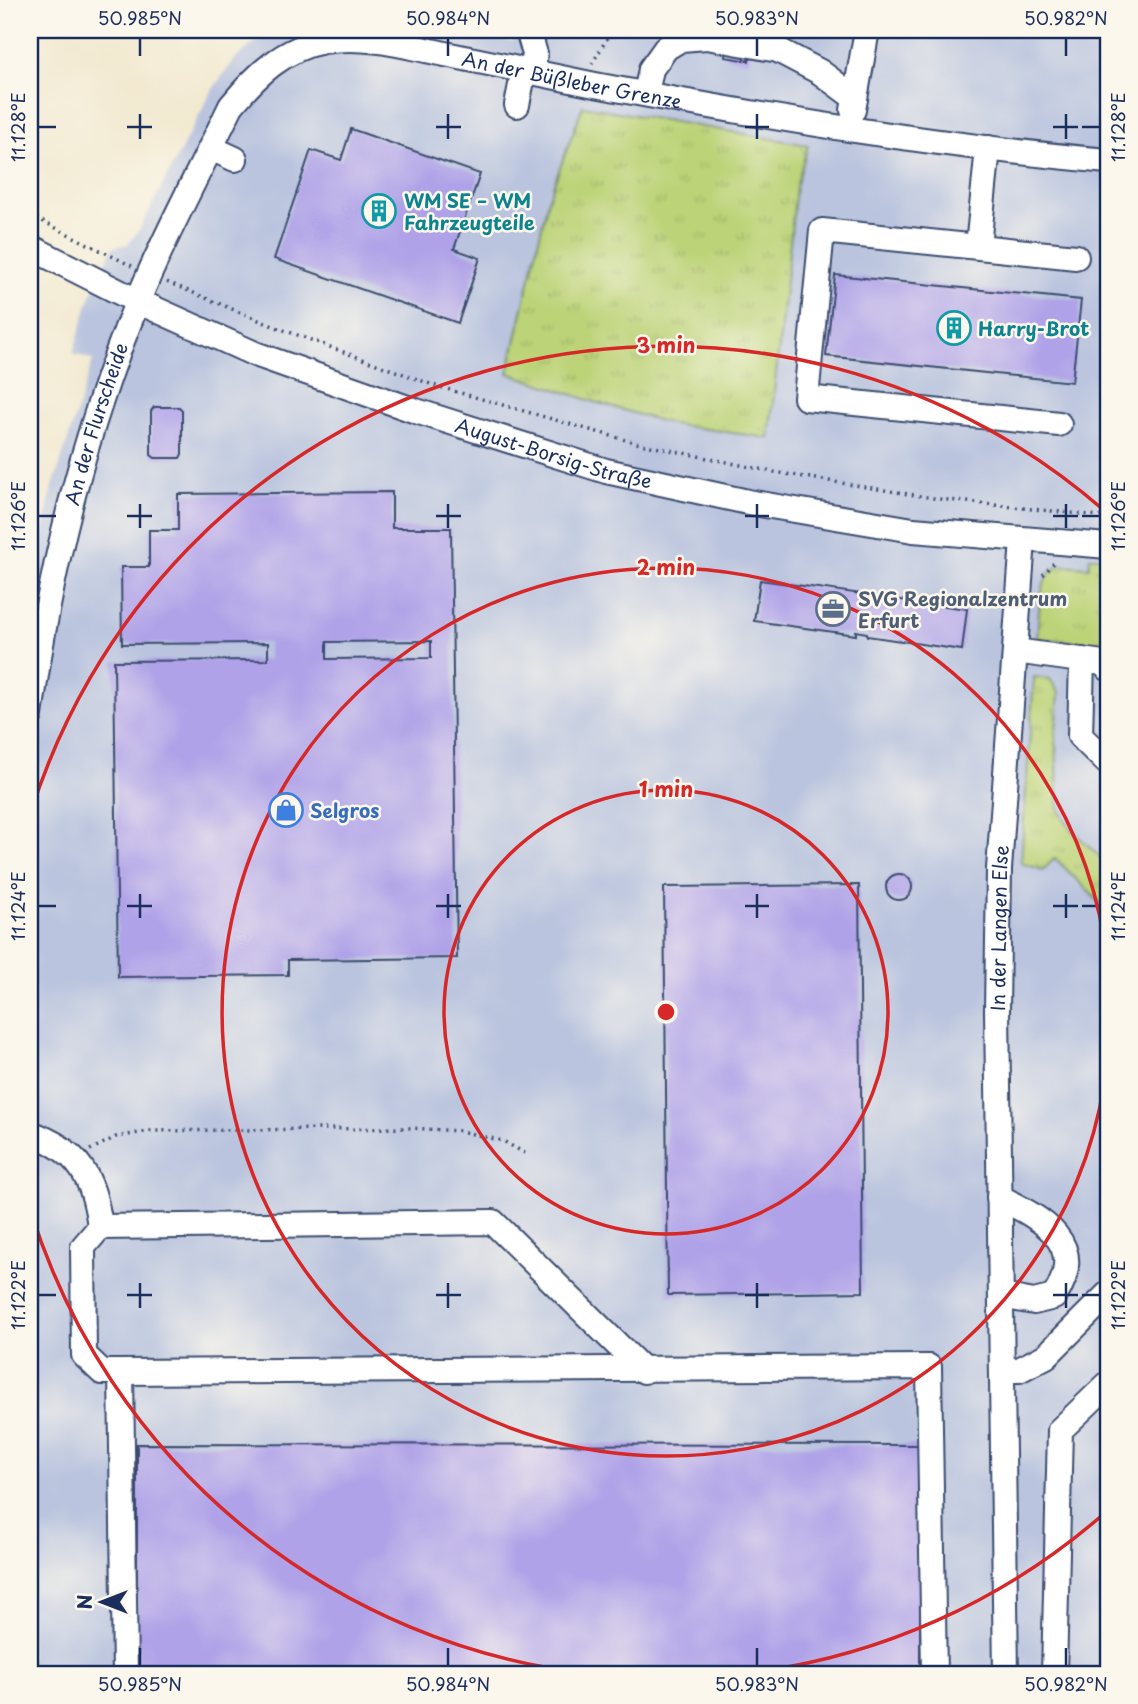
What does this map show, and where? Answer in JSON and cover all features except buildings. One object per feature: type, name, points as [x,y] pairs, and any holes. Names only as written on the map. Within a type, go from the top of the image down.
[{"type":"street","points":[[517,104],[535,54],[528,30]]},
{"type":"street","points":[[850,128],[867,30]]},
{"type":"street","points":[[646,94],[651,69],[666,48],[681,39],[707,37],[778,50],[820,72],[855,98]]},
{"type":"street","name":"An der Büßleber Grenze","points":[[137,301],[161,275],[211,148],[231,106],[269,65],[315,43],[339,39],[376,40],[528,71],[590,69],[646,94],[850,128],[988,148],[1108,161]]},
{"type":"street","points":[[211,148],[235,159]]},
{"type":"street","points":[[978,246],[988,148]]},
{"type":"street","points":[[1059,424],[806,398],[822,231],[1076,257]]},
{"type":"street","name":"August-Borsig-Straße","points":[[30,247],[137,301],[255,354],[416,411],[606,471],[748,502],[913,530],[1096,546]]},
{"type":"street","name":"An der Flurscheide","points":[[30,715],[50,590],[69,505],[106,385],[137,301]]},
{"type":"street","name":"In der Langen Else","points":[[1006,1674],[997,1023],[999,869],[1023,541]]},
{"type":"street","points":[[1015,651],[1103,663],[1108,668]]},
{"type":"street","points":[[1082,660],[1080,736],[1108,763]]},
{"type":"street","points":[[30,1133],[62,1147],[76,1159],[97,1200],[100,1227],[83,1247],[84,1355],[102,1372],[644,1371],[929,1367],[934,1674]]},
{"type":"street","points":[[999,1197],[1041,1219],[1064,1246],[1067,1263],[1065,1280],[1054,1297],[1001,1307]]},
{"type":"street","points":[[100,1227],[493,1222],[644,1371]]},
{"type":"street","points":[[1002,1370],[1019,1370],[1046,1356],[1108,1294]]},
{"type":"street","points":[[121,1372],[125,1674]]},
{"type":"street","points":[[1054,1674],[1060,1430],[1108,1384]]},
{"type":"path","points":[[590,69],[612,30]]},
{"type":"path","points":[[30,215],[161,275],[176,286],[273,326],[436,386],[636,443],[774,471],[898,492],[1108,517]]},
{"type":"path","points":[[161,275],[176,286]]},
{"type":"path","points":[[1086,516],[1096,546]]},
{"type":"path","points":[[1039,581],[1045,570],[1055,563]]},
{"type":"path","points":[[76,1159],[94,1147],[123,1135],[185,1129],[410,1128],[460,1131],[503,1141],[528,1155]]},
{"type":"shaded area","points":[[277,30],[454,30],[513,42],[509,30],[1108,30],[1108,1674],[30,1674],[30,597],[50,496],[93,360],[73,353],[90,298],[113,247],[128,244],[139,230],[214,87],[236,58],[263,36]]},
{"type":"green space","points":[[583,106],[808,145],[796,187],[769,438],[671,424],[508,373],[548,200]]},
{"type":"green space","points":[[1090,557],[1108,557],[1108,645],[1037,638],[1039,608],[1047,577],[1052,570],[1060,566],[1089,567]]},
{"type":"green space","points":[[1034,677],[1050,679],[1059,693],[1056,731],[1058,805],[1072,830],[1108,864],[1108,911],[1055,858],[1043,870],[1021,863]]},
{"type":"place","name":"WM SE – WM Fahrzeugteile","points":[[379,211]]},
{"type":"place","name":"Harry-Brot","points":[[954,328]]},
{"type":"place","name":"SVG Regionalzentrum Erfurt","points":[[833,609]]},
{"type":"place","name":"Selgros","points":[[286,810]]}]
